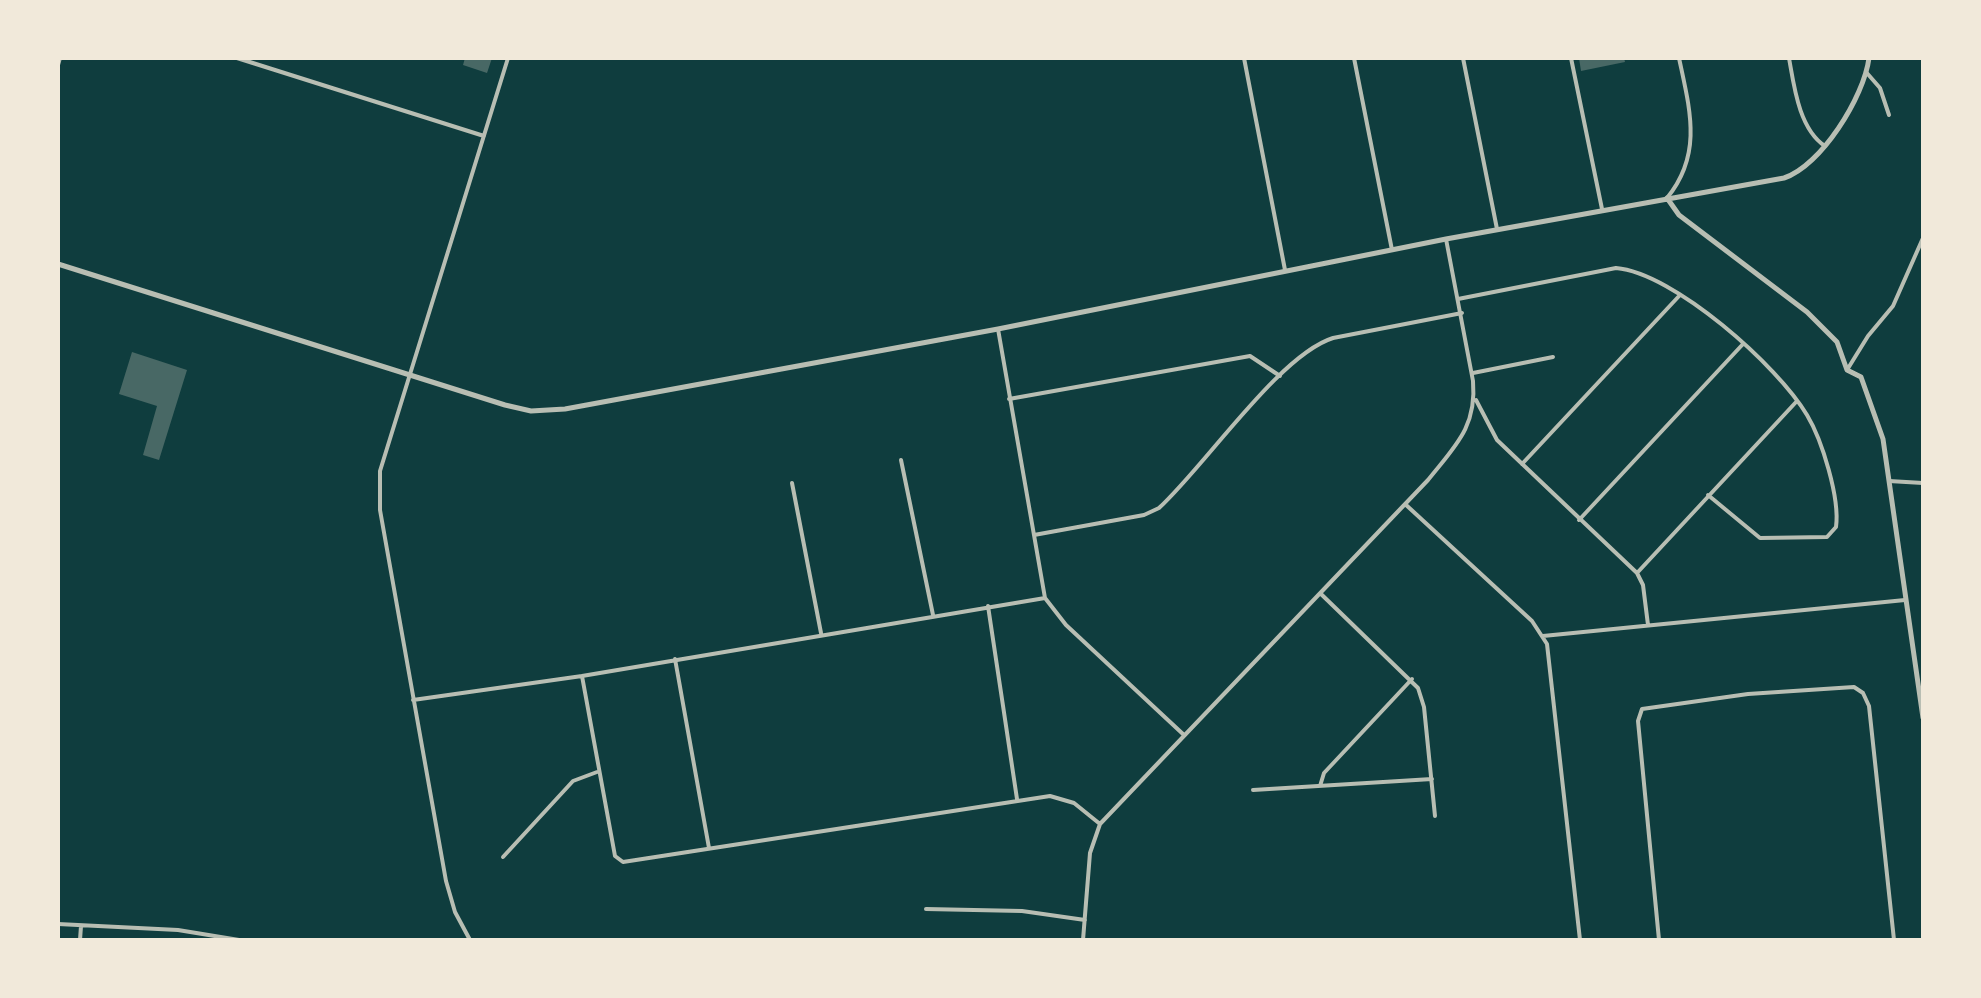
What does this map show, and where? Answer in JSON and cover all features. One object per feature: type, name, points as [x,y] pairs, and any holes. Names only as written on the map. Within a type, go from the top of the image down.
[{"type":"street","points":[[58,65],[60,58]]},
{"type":"street","points":[[237,58],[484,136]]},
{"type":"street","points":[[470,940],[450,900],[380,510],[380,487],[383,457],[411,376],[508,58]]},
{"type":"street","points":[[1244,58],[1285,270]]},
{"type":"street","points":[[1354,58],[1392,250]]},
{"type":"street","points":[[1463,58],[1497,229]]},
{"type":"street","points":[[1571,58],[1602,209]]},
{"type":"street","points":[[1667,198],[1685,173],[1692,142],[1692,121],[1679,58]]},
{"type":"street","points":[[1789,58],[1806,123],[1813,136],[1826,146]]},
{"type":"street","points":[[58,264],[520,409],[544,411],[998,329],[1285,270],[1793,175],[1808,166],[1826,146],[1866,72],[1869,58]]},
{"type":"street","points":[[1866,72],[1880,88],[1889,115]]},
{"type":"street","points":[[1667,198],[1679,215],[1807,312],[1837,342],[1847,370],[1861,377],[1877,414],[1923,718]]},
{"type":"street","points":[[1847,370],[1868,336],[1893,306],[1923,238]]},
{"type":"street","points":[[1083,940],[1090,853],[1100,824],[1405,504],[1462,436],[1472,418],[1475,398],[1472,373],[1463,313],[1446,239]]},
{"type":"street","points":[[1458,299],[1616,268],[1639,272],[1701,308],[1743,344],[1797,401],[1815,430],[1825,459],[1837,516],[1832,535],[1760,538],[1708,495]]},
{"type":"street","points":[[1522,464],[1680,295]]},
{"type":"street","points":[[1034,535],[1144,515],[1159,508],[1280,376],[1325,341],[1463,313]]},
{"type":"street","points":[[998,329],[1045,598],[1066,625],[1184,735]]},
{"type":"street","points":[[1579,520],[1743,344]]},
{"type":"street","points":[[1009,399],[1250,356],[1260,359],[1280,376]]},
{"type":"street","points":[[1472,373],[1553,357]]},
{"type":"street","points":[[1475,398],[1497,440],[1637,573],[1644,592],[1649,625]]},
{"type":"street","points":[[1637,573],[1797,401]]},
{"type":"street","points":[[901,460],[933,615]]},
{"type":"street","points":[[1889,481],[1923,483]]},
{"type":"street","points":[[792,483],[821,634]]},
{"type":"street","points":[[1405,504],[1543,636],[1549,652],[1580,940]]},
{"type":"street","points":[[1320,593],[1412,679],[1424,707],[1435,816]]},
{"type":"street","points":[[413,700],[582,676],[1045,598]]},
{"type":"street","points":[[1543,636],[1905,600]]},
{"type":"street","points":[[988,606],[1017,799]]},
{"type":"street","points":[[675,659],[709,848]]},
{"type":"street","points":[[582,676],[597,772],[616,858],[628,862],[1017,799],[1062,797],[1100,824]]},
{"type":"street","points":[[1320,786],[1324,773],[1412,679]]},
{"type":"street","points":[[1659,940],[1638,721],[1642,709],[1748,694],[1841,687],[1860,689],[1869,706],[1894,940]]},
{"type":"street","points":[[503,857],[573,781],[597,772]]},
{"type":"street","points":[[1253,790],[1432,779]]},
{"type":"street","points":[[926,909],[1022,911],[1085,920]]},
{"type":"street","points":[[58,924],[178,930],[239,940]]},
{"type":"street","points":[[80,940],[81,926]]},
{"type":"building","points":[[465,58],[492,58],[487,73],[463,65]]},
{"type":"building","points":[[1579,58],[1624,58],[1625,62],[1581,71]]},
{"type":"building","points":[[132,352],[187,370],[159,460],[143,455],[157,406],[119,394]]}]
